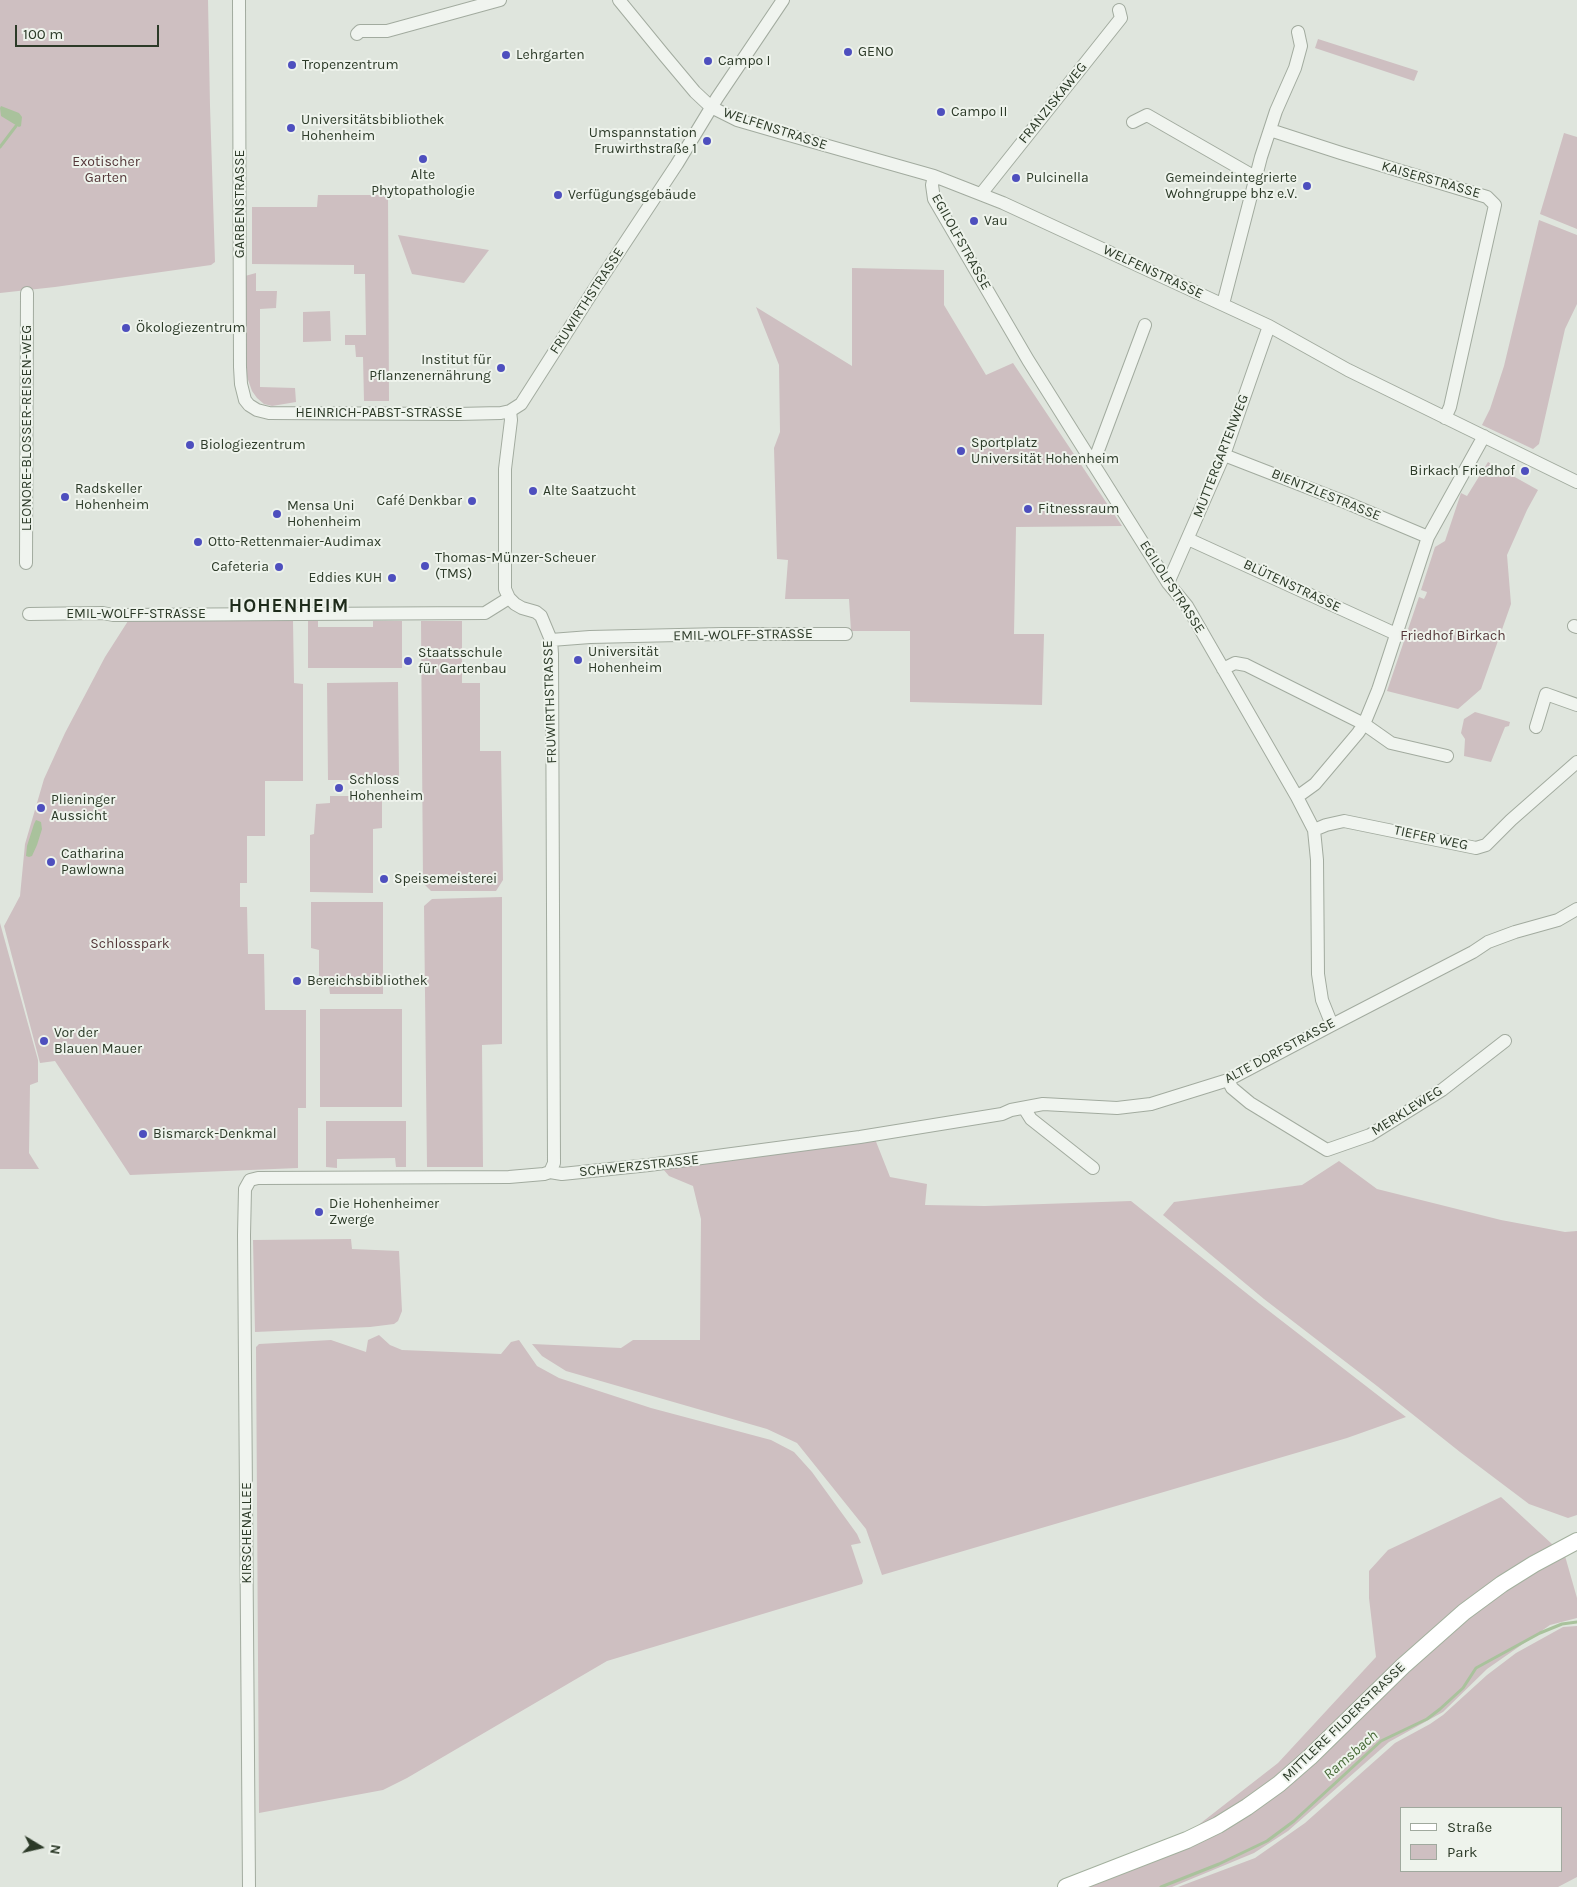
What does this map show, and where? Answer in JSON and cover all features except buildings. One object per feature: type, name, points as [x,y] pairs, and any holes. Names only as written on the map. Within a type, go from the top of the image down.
[{"type":"main road","name":"MITTLERE FILDERSTRASSE","points":[[1066,1887],[1187,1840],[1248,1807],[1310,1758],[1402,1666],[1464,1612],[1502,1584],[1577,1541]]},
{"type":"street","name":"GARBENSTRASSE","points":[[239,0],[240,367],[242,393],[249,405]]},
{"type":"street","points":[[357,34],[360,31],[387,31],[500,0]]},
{"type":"street","name":"WELFENSTRASSE","points":[[619,0],[696,92],[737,120],[934,176],[981,194],[1269,326],[1348,370],[1577,482]]},
{"type":"street","name":"FRUWIRTHSTRASSE","points":[[510,410],[521,404],[527,395],[677,164],[714,103],[783,0]]},
{"type":"street","name":"FRANZISKAWEG","points":[[981,194],[1121,18],[1119,10]]},
{"type":"street","points":[[1223,304],[1256,177],[1276,110],[1295,68],[1301,46],[1298,32]]},
{"type":"street","points":[[1132,122],[1147,115],[1256,177]]},
{"type":"street","name":"KAISERSTRASSE","points":[[1270,130],[1349,156],[1487,197],[1496,204],[1450,408],[1445,418]]},
{"type":"street","name":"EGILOLFSTRASSE","points":[[934,176],[932,185],[934,198],[1028,360],[1168,583],[1187,606],[1314,830],[1317,860],[1318,974],[1322,1000],[1332,1024]]},
{"type":"street","name":"LEONORE-BLOSSER-REISEN-WEG","points":[[26,562],[27,293]]},
{"type":"street","points":[[1093,464],[1145,325]]},
{"type":"street","name":"MUTTERGARTENWEG","points":[[1168,583],[1224,455],[1269,326]]},
{"type":"street","name":"HEINRICH-PABST-STRASSE","points":[[249,405],[268,413],[457,414],[501,413],[510,410]]},
{"type":"street","points":[[509,598],[505,589],[504,483],[511,420],[510,410]]},
{"type":"street","points":[[1297,797],[1315,784],[1358,734],[1364,724],[1378,690],[1428,536],[1484,436]]},
{"type":"street","name":"BIENTZLESTRASSE","points":[[1224,455],[1428,536]]},
{"type":"street","name":"BLÜTENSTRASSE","points":[[1188,539],[1396,634]]},
{"type":"street","name":"FRUWIRTHSTRASSE","points":[[509,598],[522,608],[536,612],[541,616],[550,640],[552,654],[554,1163],[550,1172]]},
{"type":"street","name":"EMIL-WOLFF-STRASSE","points":[[29,614],[485,613],[509,598]]},
{"type":"street","name":"EMIL-WOLFF-STRASSE","points":[[550,640],[590,637],[713,634],[846,634]]},
{"type":"street","points":[[1223,669],[1235,664],[1246,665],[1364,724],[1391,744],[1447,756]]},
{"type":"street","points":[[1536,727],[1546,694],[1577,704]]},
{"type":"street","name":"TIEFER WEG","points":[[1314,830],[1344,821],[1476,848],[1486,845],[1511,820],[1577,762]]},
{"type":"street","name":"ALTE DORFSTRASSE","points":[[1024,1108],[1043,1104],[1117,1108],[1151,1104],[1228,1080],[1473,952],[1488,942],[1558,920],[1577,909]]},
{"type":"street","name":"MERKLEWEG","points":[[1228,1080],[1232,1088],[1250,1103],[1327,1150],[1370,1135],[1442,1090],[1505,1041]]},
{"type":"street","points":[[1024,1108],[1031,1119],[1094,1168]]},
{"type":"street","name":"SCHWERZSTRASSE","points":[[250,1180],[258,1178],[509,1177],[550,1172],[562,1174],[773,1150],[964,1120],[1024,1108]]},
{"type":"street","name":"KIRSCHENALLEE","points":[[249,1887],[244,1234],[245,1189],[250,1180]]},
{"type":"green space","name":"Exotischer Garten","points":[[0,0],[208,0],[215,262],[211,265],[0,293]]},
{"type":"green space","points":[[1318,39],[1418,71],[1414,81],[1315,48]]},
{"type":"green space","points":[[1564,133],[1577,137],[1577,229],[1540,214]]},
{"type":"green space","points":[[318,195],[388,195],[389,401],[364,401],[363,357],[356,357],[355,345],[345,345],[345,335],[366,335],[365,274],[354,274],[354,265],[252,264],[252,207],[317,207]]},
{"type":"green space","points":[[1539,220],[1577,235],[1577,304],[1565,329],[1539,444],[1533,449],[1482,425],[1490,409],[1504,366]]},
{"type":"green space","points":[[398,235],[489,250],[464,283],[412,274]]},
{"type":"green space","name":"Sportplatz Universität Hohenheim","points":[[852,268],[944,270],[944,305],[986,375],[1013,363],[1122,526],[1016,527],[1014,634],[1044,634],[1042,705],[910,702],[910,631],[851,631],[849,599],[785,599],[788,560],[777,559],[774,448],[780,432],[779,365],[756,307],[852,366]]},
{"type":"green space","points":[[256,273],[256,291],[277,291],[276,308],[260,309],[260,387],[295,388],[296,402],[272,406],[264,404],[252,391],[246,374],[245,276]]},
{"type":"green space","points":[[330,311],[331,341],[303,342],[303,312]]},
{"type":"green space","name":"Friedhof Birkach","points":[[1488,462],[1538,490],[1507,555],[1511,604],[1481,689],[1458,709],[1387,691],[1419,597],[1424,599],[1427,592],[1421,590],[1435,547],[1445,541],[1461,493],[1467,496]]},
{"type":"green space","name":"Schlosspark","points":[[128,621],[293,621],[294,683],[303,684],[303,781],[265,781],[265,836],[247,836],[247,883],[240,883],[240,907],[247,907],[248,954],[264,954],[265,1010],[306,1010],[306,1108],[298,1108],[298,1168],[130,1175],[55,1061],[40,1063],[4,926],[20,896],[25,844],[44,779],[65,733],[105,657]]},
{"type":"green space","points":[[308,621],[318,621],[318,627],[373,627],[373,621],[402,621],[402,668],[308,668]]},
{"type":"green space","points":[[421,621],[462,621],[462,683],[480,683],[480,751],[501,751],[503,880],[496,891],[431,891],[423,883]]},
{"type":"green space","points":[[398,682],[399,780],[328,780],[327,683]]},
{"type":"green space","points":[[1475,712],[1510,722],[1509,726],[1505,727],[1491,762],[1464,756],[1465,739],[1461,733],[1464,719]]},
{"type":"green space","points":[[330,796],[382,796],[382,828],[373,829],[373,893],[310,892],[310,835],[314,834],[316,804],[330,803]]},
{"type":"green space","points":[[502,897],[502,1044],[482,1045],[483,1167],[427,1167],[424,906],[432,899]]},
{"type":"green space","points":[[311,902],[383,902],[383,994],[330,994],[329,986],[319,986],[319,950],[311,948]]},
{"type":"green space","points":[[0,923],[38,1060],[38,1082],[30,1085],[29,1153],[39,1169],[0,1169]]},
{"type":"green space","points":[[320,1009],[402,1009],[402,1107],[320,1107]]},
{"type":"green space","points":[[326,1121],[406,1121],[406,1167],[396,1167],[395,1158],[337,1159],[337,1168],[326,1167]]},
{"type":"green space","points":[[875,1139],[890,1177],[927,1184],[925,1205],[985,1206],[1131,1201],[1406,1417],[1347,1438],[882,1575],[866,1529],[797,1443],[767,1429],[566,1371],[542,1356],[532,1344],[621,1348],[633,1340],[700,1340],[701,1219],[693,1186],[669,1176],[663,1169]]},
{"type":"green space","points":[[1339,1161],[1377,1189],[1501,1220],[1565,1232],[1577,1231],[1577,1515],[1568,1518],[1529,1504],[1264,1299],[1163,1215],[1174,1202],[1302,1185]]},
{"type":"green space","points":[[351,1239],[352,1249],[399,1251],[402,1311],[398,1321],[394,1324],[370,1327],[255,1332],[253,1240]]},
{"type":"green space","points":[[379,1335],[390,1345],[402,1350],[501,1354],[511,1342],[519,1340],[537,1366],[559,1378],[651,1408],[771,1440],[794,1452],[812,1472],[857,1534],[861,1543],[851,1545],[863,1581],[862,1584],[607,1661],[407,1778],[383,1790],[259,1813],[256,1347],[259,1344],[331,1340],[366,1352],[368,1340]]},
{"type":"green space","points":[[1501,1497],[1565,1556],[1577,1598],[1577,1618],[1550,1625],[1487,1669],[1443,1712],[1389,1742],[1288,1831],[1254,1853],[1172,1887],[1085,1887],[1197,1826],[1278,1763],[1376,1657],[1369,1598],[1369,1571],[1388,1550]]},
{"type":"green space","points":[[1577,1626],[1577,1877],[1558,1887],[1178,1887],[1255,1858],[1305,1823],[1395,1743],[1443,1715],[1487,1675],[1516,1653],[1563,1627]]},
{"type":"shaded area","points":[[1,106],[19,113],[22,117],[21,126],[19,127],[1,116]]},
{"type":"shaded area","points":[[36,820],[41,822],[42,829],[32,856],[29,857],[26,856],[27,846]]},
{"type":"waterway","points":[[0,147],[16,126]]},
{"type":"waterway","name":"Ramsbach","points":[[1161,1887],[1219,1864],[1267,1841],[1294,1821],[1381,1741],[1427,1719],[1440,1709],[1463,1688],[1476,1668],[1540,1633],[1562,1624],[1577,1622]]},
{"type":"place","name":"GENO","points":[[848,52]]},
{"type":"place","name":"Lehrgarten","points":[[506,55]]},
{"type":"place","name":"Campo I","points":[[708,61]]},
{"type":"place","name":"Tropenzentrum","points":[[292,65]]},
{"type":"place","name":"Campo II","points":[[941,112]]},
{"type":"place","name":"Universitätsbibliothek Hohenheim","points":[[291,128]]},
{"type":"place","name":"Umspannstation Fruwirthstraße 1","points":[[707,141]]},
{"type":"place","name":"Alte Phytopathologie","points":[[423,159]]},
{"type":"place","name":"Pulcinella","points":[[1016,178]]},
{"type":"place","name":"Gemeindeintegrierte Wohngruppe bhz e.V.","points":[[1307,186]]},
{"type":"place","name":"Verfügungsgebäude","points":[[558,195]]},
{"type":"place","name":"Vau","points":[[974,221]]},
{"type":"place","name":"Ökologiezentrum","points":[[126,328]]},
{"type":"place","name":"Institut für Pflanzenernährung","points":[[501,368]]},
{"type":"place","name":"Biologiezentrum","points":[[190,445]]},
{"type":"place","name":"Sportplatz Universität Hohenheim","points":[[961,451]]},
{"type":"place","name":"Birkach Friedhof","points":[[1525,471]]},
{"type":"place","name":"Alte Saatzucht","points":[[533,491]]},
{"type":"place","name":"Radskeller Hohenheim","points":[[65,497]]},
{"type":"place","name":"Café Denkbar","points":[[472,501]]},
{"type":"place","name":"Fitnessraum","points":[[1028,509]]},
{"type":"place","name":"Mensa Uni Hohenheim","points":[[277,514]]},
{"type":"place","name":"Otto-Rettenmaier-Audimax","points":[[198,542]]},
{"type":"place","name":"Thomas-Münzer-Scheuer (TMS)","points":[[425,566]]},
{"type":"place","name":"Cafeteria","points":[[279,567]]},
{"type":"place","name":"Eddies KUH","points":[[392,578]]},
{"type":"place","name":"Universität Hohenheim","points":[[578,660]]},
{"type":"place","name":"Staatsschule für Gartenbau","points":[[408,661]]},
{"type":"place","name":"Schloss Hohenheim","points":[[339,788]]},
{"type":"place","name":"Plieninger Aussicht","points":[[41,808]]},
{"type":"place","name":"Catharina Pawlowna","points":[[51,862]]},
{"type":"place","name":"Speisemeisterei","points":[[384,879]]},
{"type":"place","name":"Bereichsbibliothek","points":[[297,981]]},
{"type":"place","name":"Vor der Blauen Mauer","points":[[44,1041]]},
{"type":"place","name":"Bismarck-Denkmal","points":[[143,1134]]},
{"type":"place","name":"Die Hohenheimer Zwerge","points":[[319,1212]]},
{"type":"district","name":"HOHENHEIM","points":[[289,607]]}]
